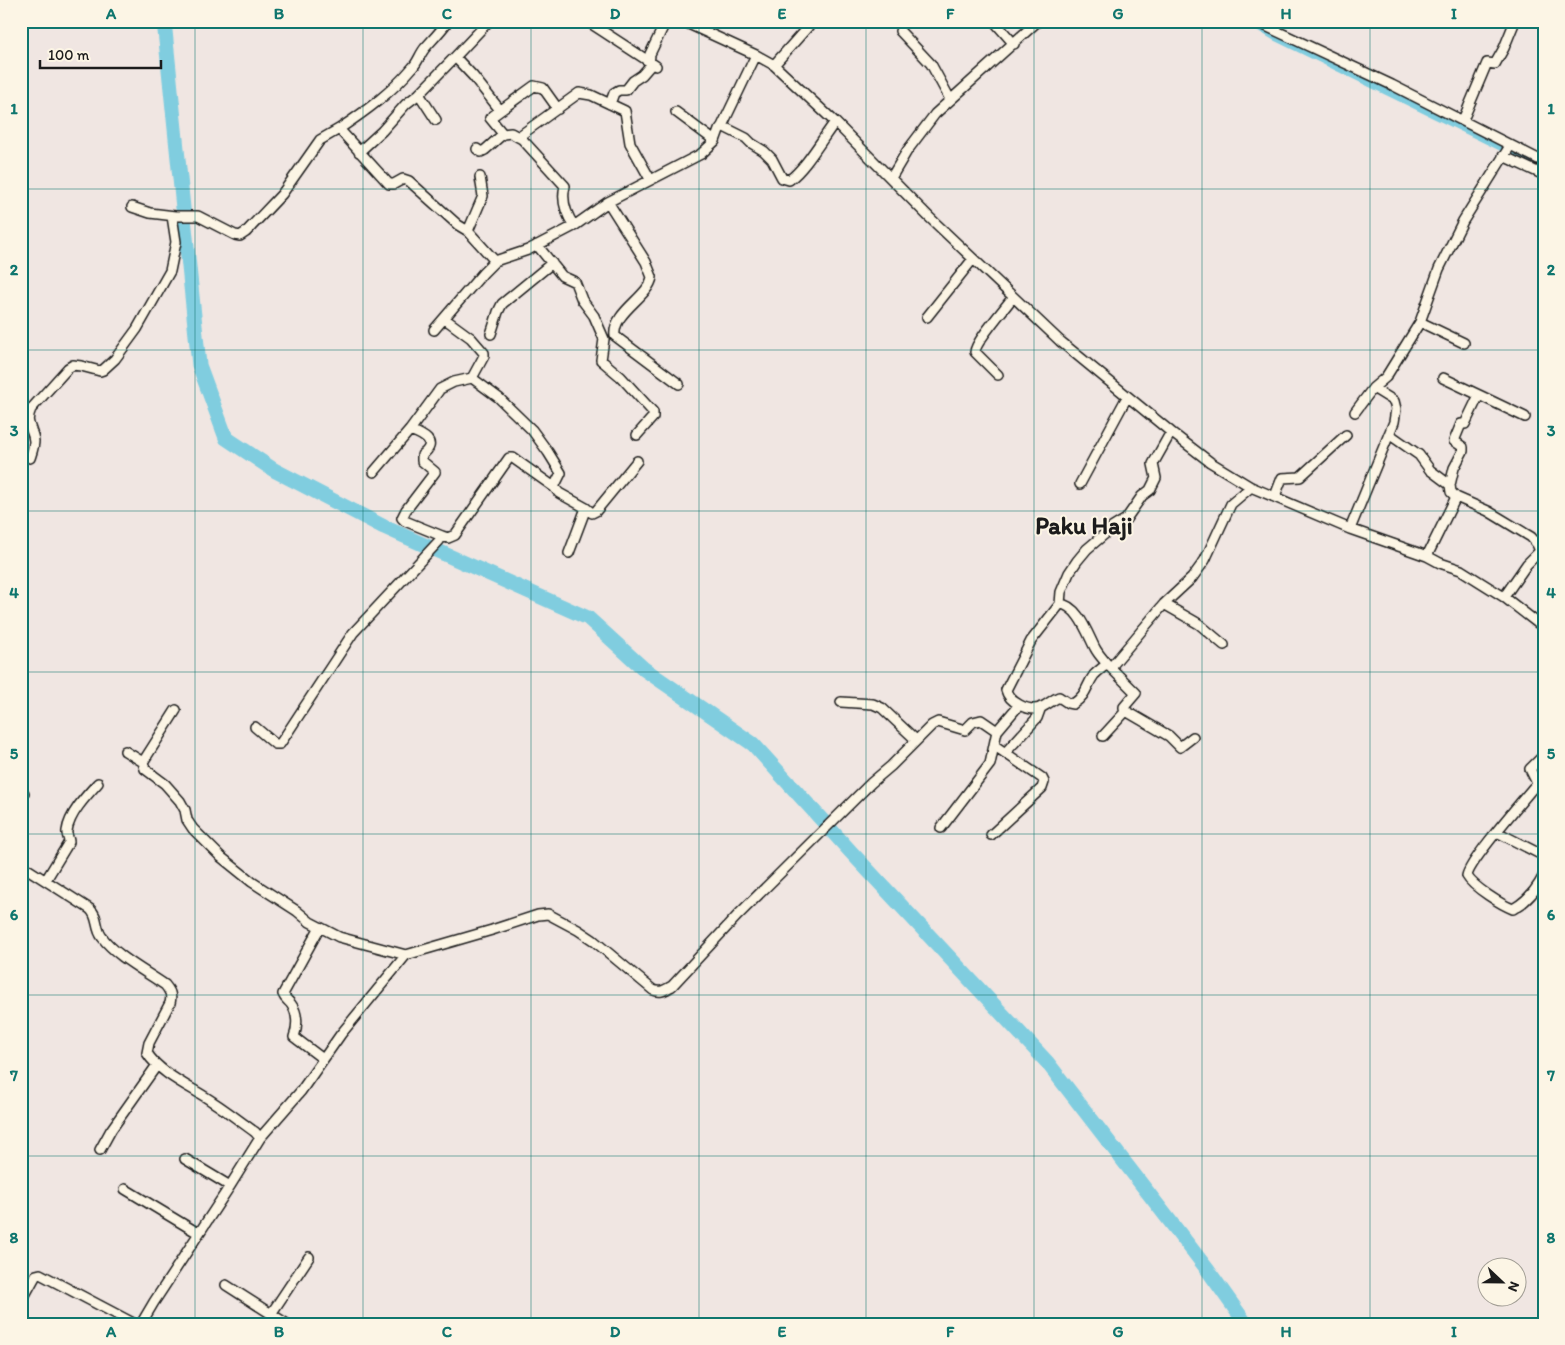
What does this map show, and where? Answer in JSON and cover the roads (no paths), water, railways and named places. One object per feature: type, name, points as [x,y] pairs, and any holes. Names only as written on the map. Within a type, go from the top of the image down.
[{"type":"street","points":[[132,207],[150,213],[198,216],[226,231],[240,236],[282,194],[320,140],[366,111],[382,97],[415,66],[422,52],[448,21]]},
{"type":"street","points":[[359,152],[382,131],[406,104],[419,94],[489,21]]},
{"type":"street","points":[[587,21],[653,64]]},
{"type":"street","points":[[653,64],[650,54],[666,21]]},
{"type":"street","points":[[682,21],[756,55],[774,66],[835,122],[973,259],[1060,341],[1127,397],[1210,462],[1251,487],[1350,529],[1461,570],[1504,597],[1544,628]]},
{"type":"street","points":[[774,66],[813,21]]},
{"type":"street","points":[[994,21],[1014,44]]},
{"type":"street","points":[[890,178],[906,151],[935,114],[1038,21]]},
{"type":"street","points":[[1255,21],[1366,72],[1463,120],[1544,175]]},
{"type":"street","points":[[1463,120],[1487,63],[1496,63],[1515,21]]},
{"type":"street","points":[[900,32],[931,64],[950,99]]},
{"type":"street","points":[[434,330],[482,273],[496,261],[528,250],[574,226],[608,202],[701,154],[715,141],[756,55]]},
{"type":"street","points":[[455,57],[500,110]]},
{"type":"street","points":[[610,104],[614,93],[619,90],[626,90],[633,81],[653,64]]},
{"type":"street","points":[[503,134],[490,118],[534,86],[543,88],[558,109]]},
{"type":"street","points":[[518,137],[579,93],[591,95],[621,108],[626,113],[630,143],[650,179]]},
{"type":"street","points":[[419,94],[436,120]]},
{"type":"street","points":[[676,112],[715,141]]},
{"type":"street","points":[[722,126],[746,138],[764,152],[772,159],[782,178],[789,180],[808,161],[835,122]]},
{"type":"street","points":[[339,129],[389,184],[394,184],[403,179],[409,181],[451,219],[468,231],[496,261]]},
{"type":"street","points":[[477,149],[481,152],[485,150],[503,134],[511,133],[518,137],[565,186],[562,196],[568,217],[574,226]]},
{"type":"street","points":[[1506,151],[1544,162]]},
{"type":"street","points":[[1355,412],[1373,388],[1386,377],[1420,322],[1440,269],[1459,229],[1506,151]]},
{"type":"street","points":[[468,231],[483,196],[480,177]]},
{"type":"street","points":[[608,202],[650,269],[652,277],[649,285],[604,339],[600,360],[621,377],[653,412],[652,418],[637,435]]},
{"type":"street","points":[[30,458],[34,440],[28,423],[32,410],[68,368],[72,366],[103,370],[115,359],[137,329],[170,271],[176,242],[174,216]]},
{"type":"street","points":[[537,245],[563,276],[571,278],[575,282],[582,300],[594,316],[604,339]]},
{"type":"street","points":[[927,318],[973,259]]},
{"type":"street","points":[[492,334],[496,316],[502,304],[552,263]]},
{"type":"street","points":[[998,375],[975,350],[1014,297]]},
{"type":"street","points":[[374,472],[410,430],[440,388],[454,382],[472,378],[484,356],[484,351],[471,338],[444,319]]},
{"type":"street","points":[[1420,322],[1464,343]]},
{"type":"street","points":[[615,328],[616,337],[679,384]]},
{"type":"street","points":[[472,378],[499,398],[539,438],[561,474],[554,488]]},
{"type":"street","points":[[1442,378],[1525,417]]},
{"type":"street","points":[[1350,529],[1390,434],[1395,415],[1394,401],[1373,388]]},
{"type":"street","points":[[1479,395],[1465,424],[1461,424],[1454,441],[1462,447],[1463,451],[1454,468],[1450,485],[1451,492],[1456,497],[1488,511],[1531,537],[1542,553],[1527,564],[1504,597]]},
{"type":"street","points":[[1080,484],[1127,397]]},
{"type":"street","points":[[410,430],[422,435],[429,442],[430,446],[422,455],[422,461],[435,472],[402,518],[440,539],[456,535],[509,458],[513,458],[559,493],[592,513],[596,511],[637,461]]},
{"type":"street","points":[[1171,432],[1153,464],[1156,478],[1149,491],[1142,496],[1126,519],[1113,527],[1077,561],[1069,573],[1061,592],[1060,604],[1031,641],[1006,692],[1019,705],[1035,709],[1041,708],[1059,697],[1068,704],[1076,702],[1087,691],[1098,671],[1109,666],[1164,604],[1192,578],[1205,560],[1231,504],[1251,487]]},
{"type":"street","points":[[1390,434],[1419,455],[1430,470],[1450,485]]},
{"type":"street","points":[[1275,496],[1282,478],[1300,476],[1346,435]]},
{"type":"street","points":[[1427,556],[1456,497]]},
{"type":"street","points":[[569,553],[586,508]]},
{"type":"street","points":[[255,727],[275,744],[280,744],[353,633],[440,539]]},
{"type":"street","points":[[1060,604],[1070,607],[1085,626],[1095,649],[1136,693],[1124,709],[1169,736],[1180,747],[1193,737]]},
{"type":"street","points":[[1164,604],[1198,624],[1224,646]]},
{"type":"street","points":[[841,702],[873,704],[882,708],[916,740]]},
{"type":"street","points":[[941,828],[990,764],[997,731],[1019,705]]},
{"type":"street","points":[[1005,753],[1037,718],[1041,708]]},
{"type":"street","points":[[143,762],[176,710]]},
{"type":"street","points":[[1103,736],[1126,711]]},
{"type":"street","points":[[125,751],[143,762],[145,770],[165,784],[180,801],[185,810],[187,820],[193,829],[222,856],[252,882],[320,927],[339,937],[406,955],[538,915],[548,914],[593,940],[653,990],[658,992],[672,986],[738,915],[936,722],[965,730],[973,722],[980,720],[997,731]]},
{"type":"street","points":[[992,835],[1044,785],[1042,778],[995,746]]},
{"type":"street","points":[[1544,755],[1530,770],[1537,783],[1468,870],[1467,876],[1472,883],[1507,907],[1513,908],[1522,904],[1544,876]]},
{"type":"street","points":[[46,880],[69,842],[66,832],[69,824],[84,798],[98,783]]},
{"type":"street","points":[[1497,832],[1544,856]]},
{"type":"street","points":[[21,865],[90,909],[95,915],[100,934],[112,948],[165,985],[170,991],[172,998],[170,1003],[149,1043],[147,1053],[151,1060],[157,1066],[214,1102],[255,1132],[260,1138]]},
{"type":"street","points":[[320,927],[283,994],[291,1004],[296,1016],[298,1028],[294,1037],[323,1059]]},
{"type":"street","points":[[141,1324],[260,1138],[302,1091],[356,1015],[406,955]]},
{"type":"street","points":[[100,1150],[111,1130],[157,1066]]},
{"type":"street","points":[[185,1159],[230,1186]]},
{"type":"street","points":[[125,1189],[198,1233]]},
{"type":"street","points":[[271,1314],[309,1257]]},
{"type":"street","points":[[21,1302],[36,1275],[40,1274],[135,1324]]},
{"type":"street","points":[[226,1285],[287,1324]]},
{"type":"waterway","points":[[164,21],[199,365],[226,438],[274,470],[384,527],[588,618],[644,669],[753,744],[1047,1062],[1207,1269],[1246,1324]]},
{"type":"waterway","points":[[1250,21],[1275,36],[1544,167]]},
{"type":"district","name":"Paku Haji","points":[[1084,525]]}]
